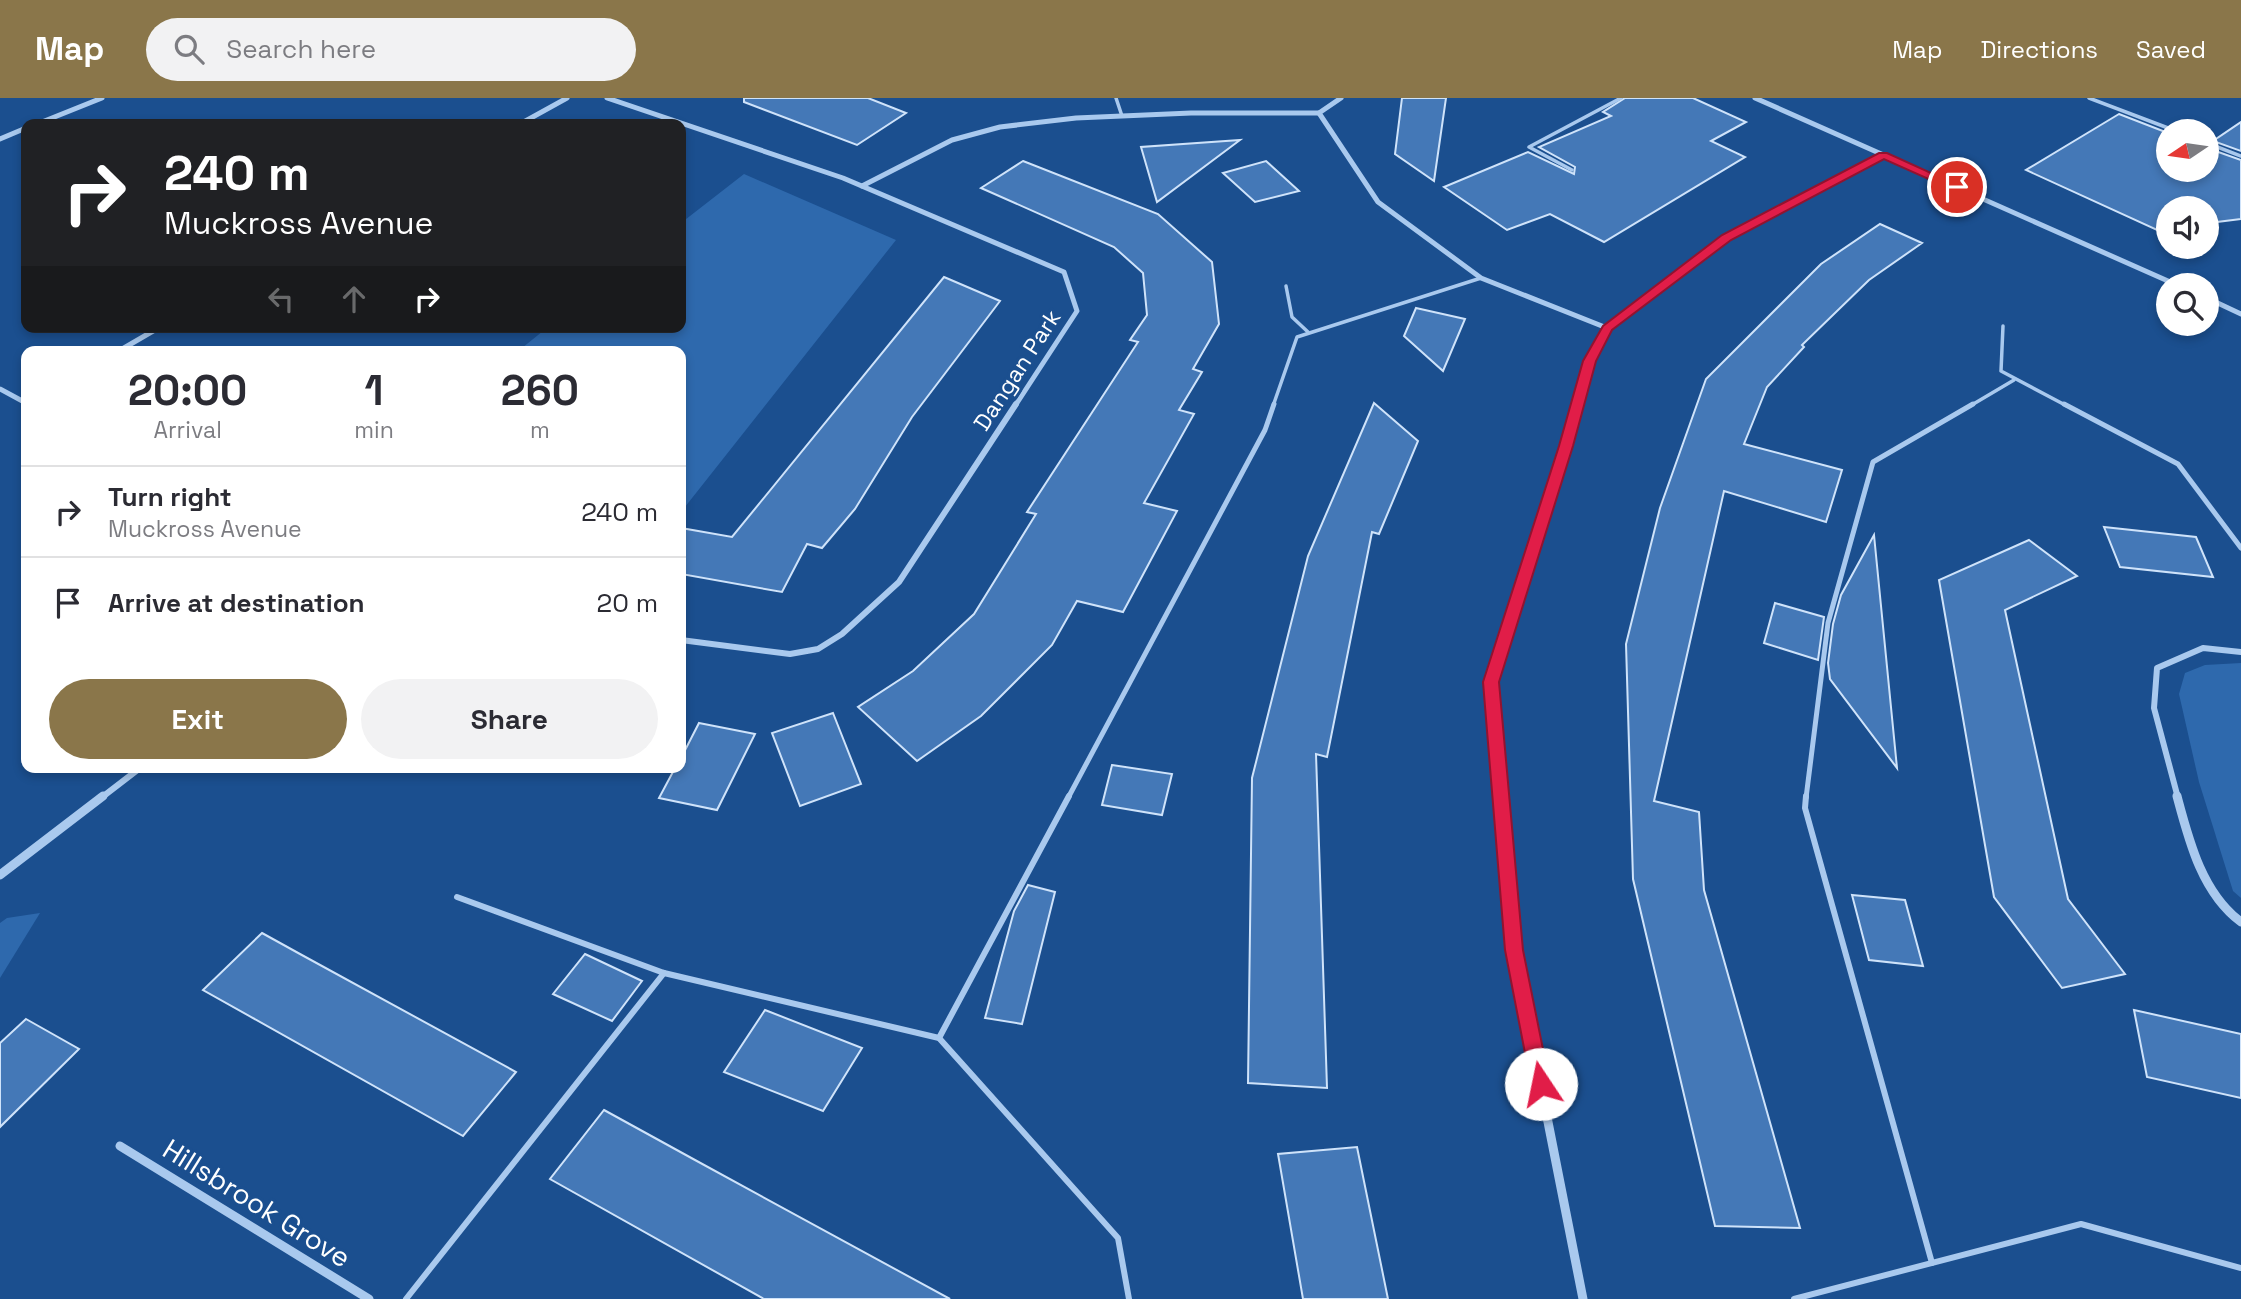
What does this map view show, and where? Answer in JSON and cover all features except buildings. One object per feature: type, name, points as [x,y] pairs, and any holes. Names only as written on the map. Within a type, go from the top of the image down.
[{"type":"street","points":[[50,119],[102,98]]},
{"type":"street","points":[[529,119],[567,98]]},
{"type":"street","name":"Dangan Park","points":[[607,98],[668,119]]},
{"type":"street","points":[[862,186],[952,140],[1000,127],[1122,116],[1319,113],[1341,98]]},
{"type":"street","points":[[1755,98],[2156,276]]},
{"type":"street","points":[[1319,113],[1378,202],[1481,278],[1607,328]]},
{"type":"street","name":"Dangan Park","points":[[686,125],[862,186],[1064,272],[1077,311],[899,582],[842,634],[818,649],[790,654],[686,641]]},
{"type":"street","points":[[0,139],[21,130]]},
{"type":"street","points":[[1583,1299],[1514,950],[1491,682],[1566,446],[1589,361],[1607,328],[1727,238],[1883,155]]},
{"type":"street","points":[[2219,304],[2241,314]]},
{"type":"street","points":[[127,346],[150,333]]},
{"type":"street","points":[[0,389],[21,400]]},
{"type":"street","points":[[2241,652],[2203,648],[2158,668],[2154,708],[2193,856],[2226,911],[2241,922]]},
{"type":"street","points":[[0,875],[133,773]]},
{"type":"street","name":"Hillsbrook Grove","points":[[120,1146],[369,1299]]},
{"type":"lane","points":[[1116,98],[1122,116]]},
{"type":"lane","points":[[1572,170],[1529,147],[1621,98]]},
{"type":"lane","points":[[2089,98],[2156,123]]},
{"type":"lane","points":[[2219,148],[2241,156]]},
{"type":"lane","points":[[940,1038],[1265,430],[1297,337],[1481,278]]},
{"type":"lane","points":[[1286,286],[1292,317],[1308,332]]},
{"type":"lane","points":[[2003,326],[2001,371],[2178,464],[2241,548]]},
{"type":"lane","points":[[1932,1263],[1805,808],[1828,622],[1873,462],[2014,380]]},
{"type":"lane","points":[[457,897],[664,973],[940,1038],[1118,1238],[1129,1299]]},
{"type":"lane","points":[[406,1299],[664,973]]},
{"type":"lane","points":[[1794,1299],[2081,1224],[2241,1268]]},
{"type":"shaded area","points":[[744,174],[896,240],[686,506],[686,346],[524,346],[541,333],[686,333],[686,219]]},
{"type":"shaded area","points":[[2241,663],[2241,898],[2233,891],[2199,782],[2179,694],[2185,673],[2205,665]]},
{"type":"shaded area","points":[[40,913],[0,978],[0,923],[7,918]]},
{"type":"route","points":[[1541,1084],[1514,950],[1491,682],[1566,446],[1589,361],[1607,328],[1727,238],[1883,155],[1957,187]]}]
